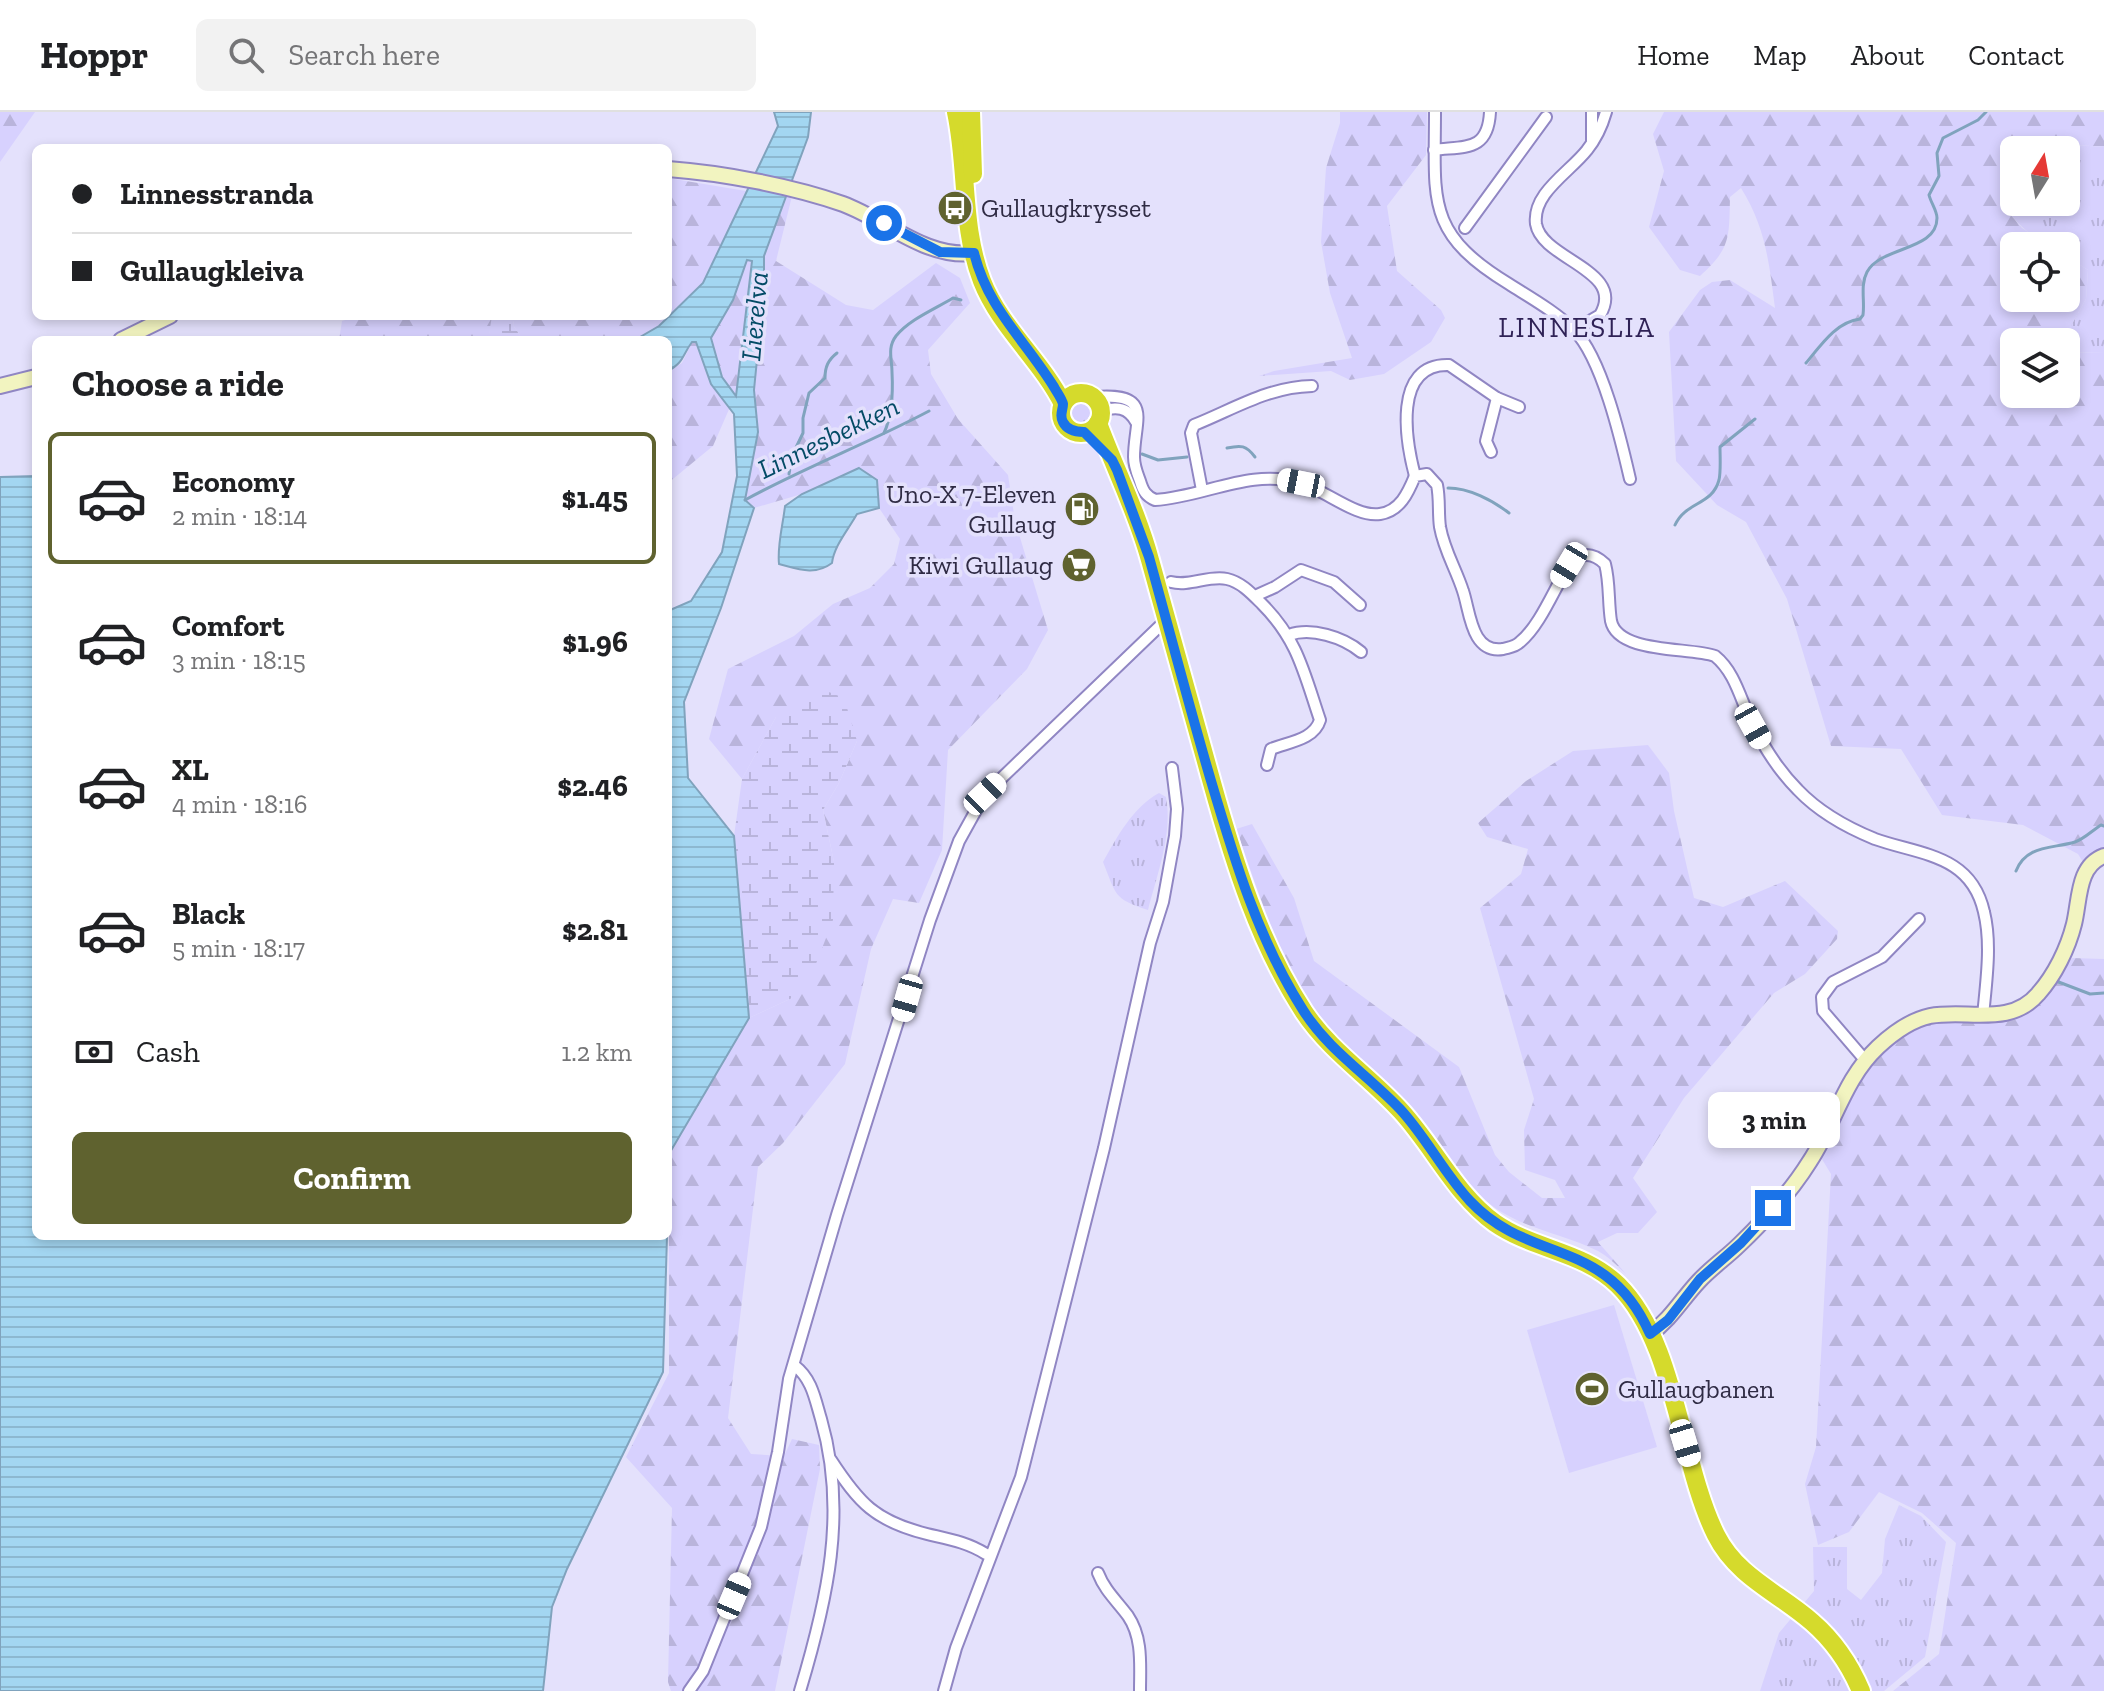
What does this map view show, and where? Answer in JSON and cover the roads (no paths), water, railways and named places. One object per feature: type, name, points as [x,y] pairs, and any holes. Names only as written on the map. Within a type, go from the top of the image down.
[{"type":"highway","points":[[956,112],[969,228],[983,283],[997,311],[1043,369],[1086,410],[1112,460],[1139,524],[1242,880],[1268,943],[1304,1012],[1333,1047],[1400,1110],[1479,1210],[1516,1235],[1575,1256],[1604,1273],[1626,1293],[1650,1334],[1702,1498],[1720,1542],[1746,1574],[1808,1618],[1828,1637],[1848,1664],[1861,1691]]},
{"type":"highway","points":[[969,228],[974,146],[971,112]]},
{"type":"street","points":[[1435,112],[1435,193],[1455,243],[1474,260],[1574,330],[1588,351],[1607,395],[1630,479]]},
{"type":"street","points":[[1434,150],[1465,148],[1475,144],[1487,130],[1490,112]]},
{"type":"street","points":[[1592,112],[1593,143]]},
{"type":"street","points":[[1574,330],[1600,315],[1605,300],[1603,289],[1592,275],[1543,239],[1536,217],[1544,196],[1593,143],[1606,112]]},
{"type":"street","points":[[1465,228],[1546,117]]},
{"type":"street","points":[[672,170],[745,181],[827,199],[865,213],[940,252],[974,253]]},
{"type":"street","points":[[129,336],[162,320]]},
{"type":"street","points":[[1086,410],[1121,408],[1131,414],[1138,425],[1134,465],[1147,496],[1159,500],[1253,479],[1281,479],[1310,486],[1366,514],[1382,514],[1397,508],[1415,476],[1405,416],[1412,390],[1430,368],[1449,365],[1497,398],[1519,407]]},
{"type":"street","points":[[0,386],[32,378]]},
{"type":"street","points":[[1202,490],[1191,433],[1194,425],[1265,393],[1312,386]]},
{"type":"street","points":[[1491,452],[1486,441],[1497,398]]},
{"type":"street","points":[[1415,476],[1427,474],[1437,485],[1440,528],[1463,591],[1474,633],[1480,641],[1498,650],[1523,641],[1569,565],[1576,557],[1596,555],[1605,564],[1609,577],[1614,629],[1620,636],[1635,643],[1706,653],[1723,663],[1768,751],[1781,772],[1802,794],[1860,832],[1877,840],[1938,857],[1962,872],[1981,900],[1986,924],[1983,1016]]},
{"type":"street","points":[[1255,596],[1301,570],[1334,582],[1360,605]]},
{"type":"street","points":[[1171,582],[1183,584],[1220,578],[1239,584],[1255,596],[1289,635],[1320,720],[1317,729],[1310,735],[1271,749],[1267,765]]},
{"type":"street","points":[[689,1691],[703,1671],[761,1527],[778,1452],[789,1379],[930,920],[965,828],[985,794],[1166,620]]},
{"type":"street","points":[[1289,635],[1298,633],[1341,638],[1361,652]]},
{"type":"street","points":[[944,1691],[956,1648],[1021,1477],[1104,1148],[1150,943],[1163,902],[1175,836],[1177,809],[1172,768]]},
{"type":"street","points":[[1650,1334],[1668,1320],[1700,1279],[1741,1243],[1796,1181],[1823,1140],[1841,1097],[1865,1060],[1899,1029],[1926,1017],[1983,1016],[2017,1011],[2030,1003],[2046,984],[2068,944],[2082,878],[2096,859],[2104,856]]},
{"type":"street","points":[[1865,1060],[1823,1011],[1822,997],[1833,982],[1882,957],[1919,919]]},
{"type":"street","points":[[795,1366],[805,1374],[813,1389],[830,1458],[835,1505],[831,1568],[817,1636],[800,1691]]},
{"type":"street","points":[[830,1458],[854,1495],[880,1516],[903,1527],[960,1542],[986,1554]]},
{"type":"street","points":[[1098,1573],[1138,1634],[1140,1691]]},
{"type":"water","name":"Lierelva","points":[[774,112],[811,112],[808,137],[764,256],[754,390],[758,432],[745,500],[754,508],[721,608],[684,702],[688,778],[734,836],[749,1018],[672,1149],[672,609],[691,601],[722,552],[737,476],[734,414],[711,384],[696,342],[692,342],[672,368],[672,336],[642,336],[665,320],[672,320],[672,313],[703,283],[778,126]],"holes":[[[747,260],[752,261],[736,396],[722,377],[711,338],[733,300]]]},
{"type":"water","points":[[859,468],[877,480],[879,508],[857,514],[838,544],[832,563],[826,567],[806,570],[779,564],[785,506],[802,494]]},
{"type":"water","points":[[32,476],[32,1240],[667,1240],[663,1372],[567,1569],[552,1607],[543,1691],[0,1691],[0,477]]},
{"type":"waterway","name":"Linnesbekken","points":[[1806,363],[1836,329],[1863,315],[1864,282],[1874,264],[1919,243],[1935,229],[1937,215],[1929,195],[1939,176],[1937,153],[1943,138],[1978,120],[1986,112]]},
{"type":"waterway","points":[[884,433],[891,403],[893,340],[908,324],[923,315],[953,298],[961,300]]},
{"type":"waterway","points":[[789,474],[792,456],[803,433],[809,393],[825,378],[828,364],[837,353]]},
{"type":"waterway","name":"Linnesbekken","points":[[745,500],[929,411]]},
{"type":"waterway","name":"Linnesbekken","points":[[1675,525],[1680,517],[1716,488],[1720,476],[1720,447],[1755,419]]},
{"type":"waterway","name":"Linnesbekken","points":[[1227,448],[1243,447],[1255,457]]},
{"type":"waterway","name":"Linnesbekken","points":[[1142,454],[1158,460],[1187,457]]},
{"type":"waterway","name":"Linnesbekken","points":[[1448,488],[1480,496],[1509,513]]},
{"type":"waterway","points":[[2016,871],[2026,856],[2033,852],[2075,842],[2104,826]]},
{"type":"waterway","points":[[2056,981],[2090,994],[2104,993]]},
{"type":"place","name":"Gullaugkrysset","points":[[955,208]]},
{"type":"place","name":"Uno-X 7-Eleven Gullaug","points":[[1082,509]]},
{"type":"place","name":"Kiwi Gullaug","points":[[1079,565]]},
{"type":"place","name":"Gullaugbanen","points":[[1592,1389]]},
{"type":"district","name":"LINNESLIA","points":[[1577,327]]}]
